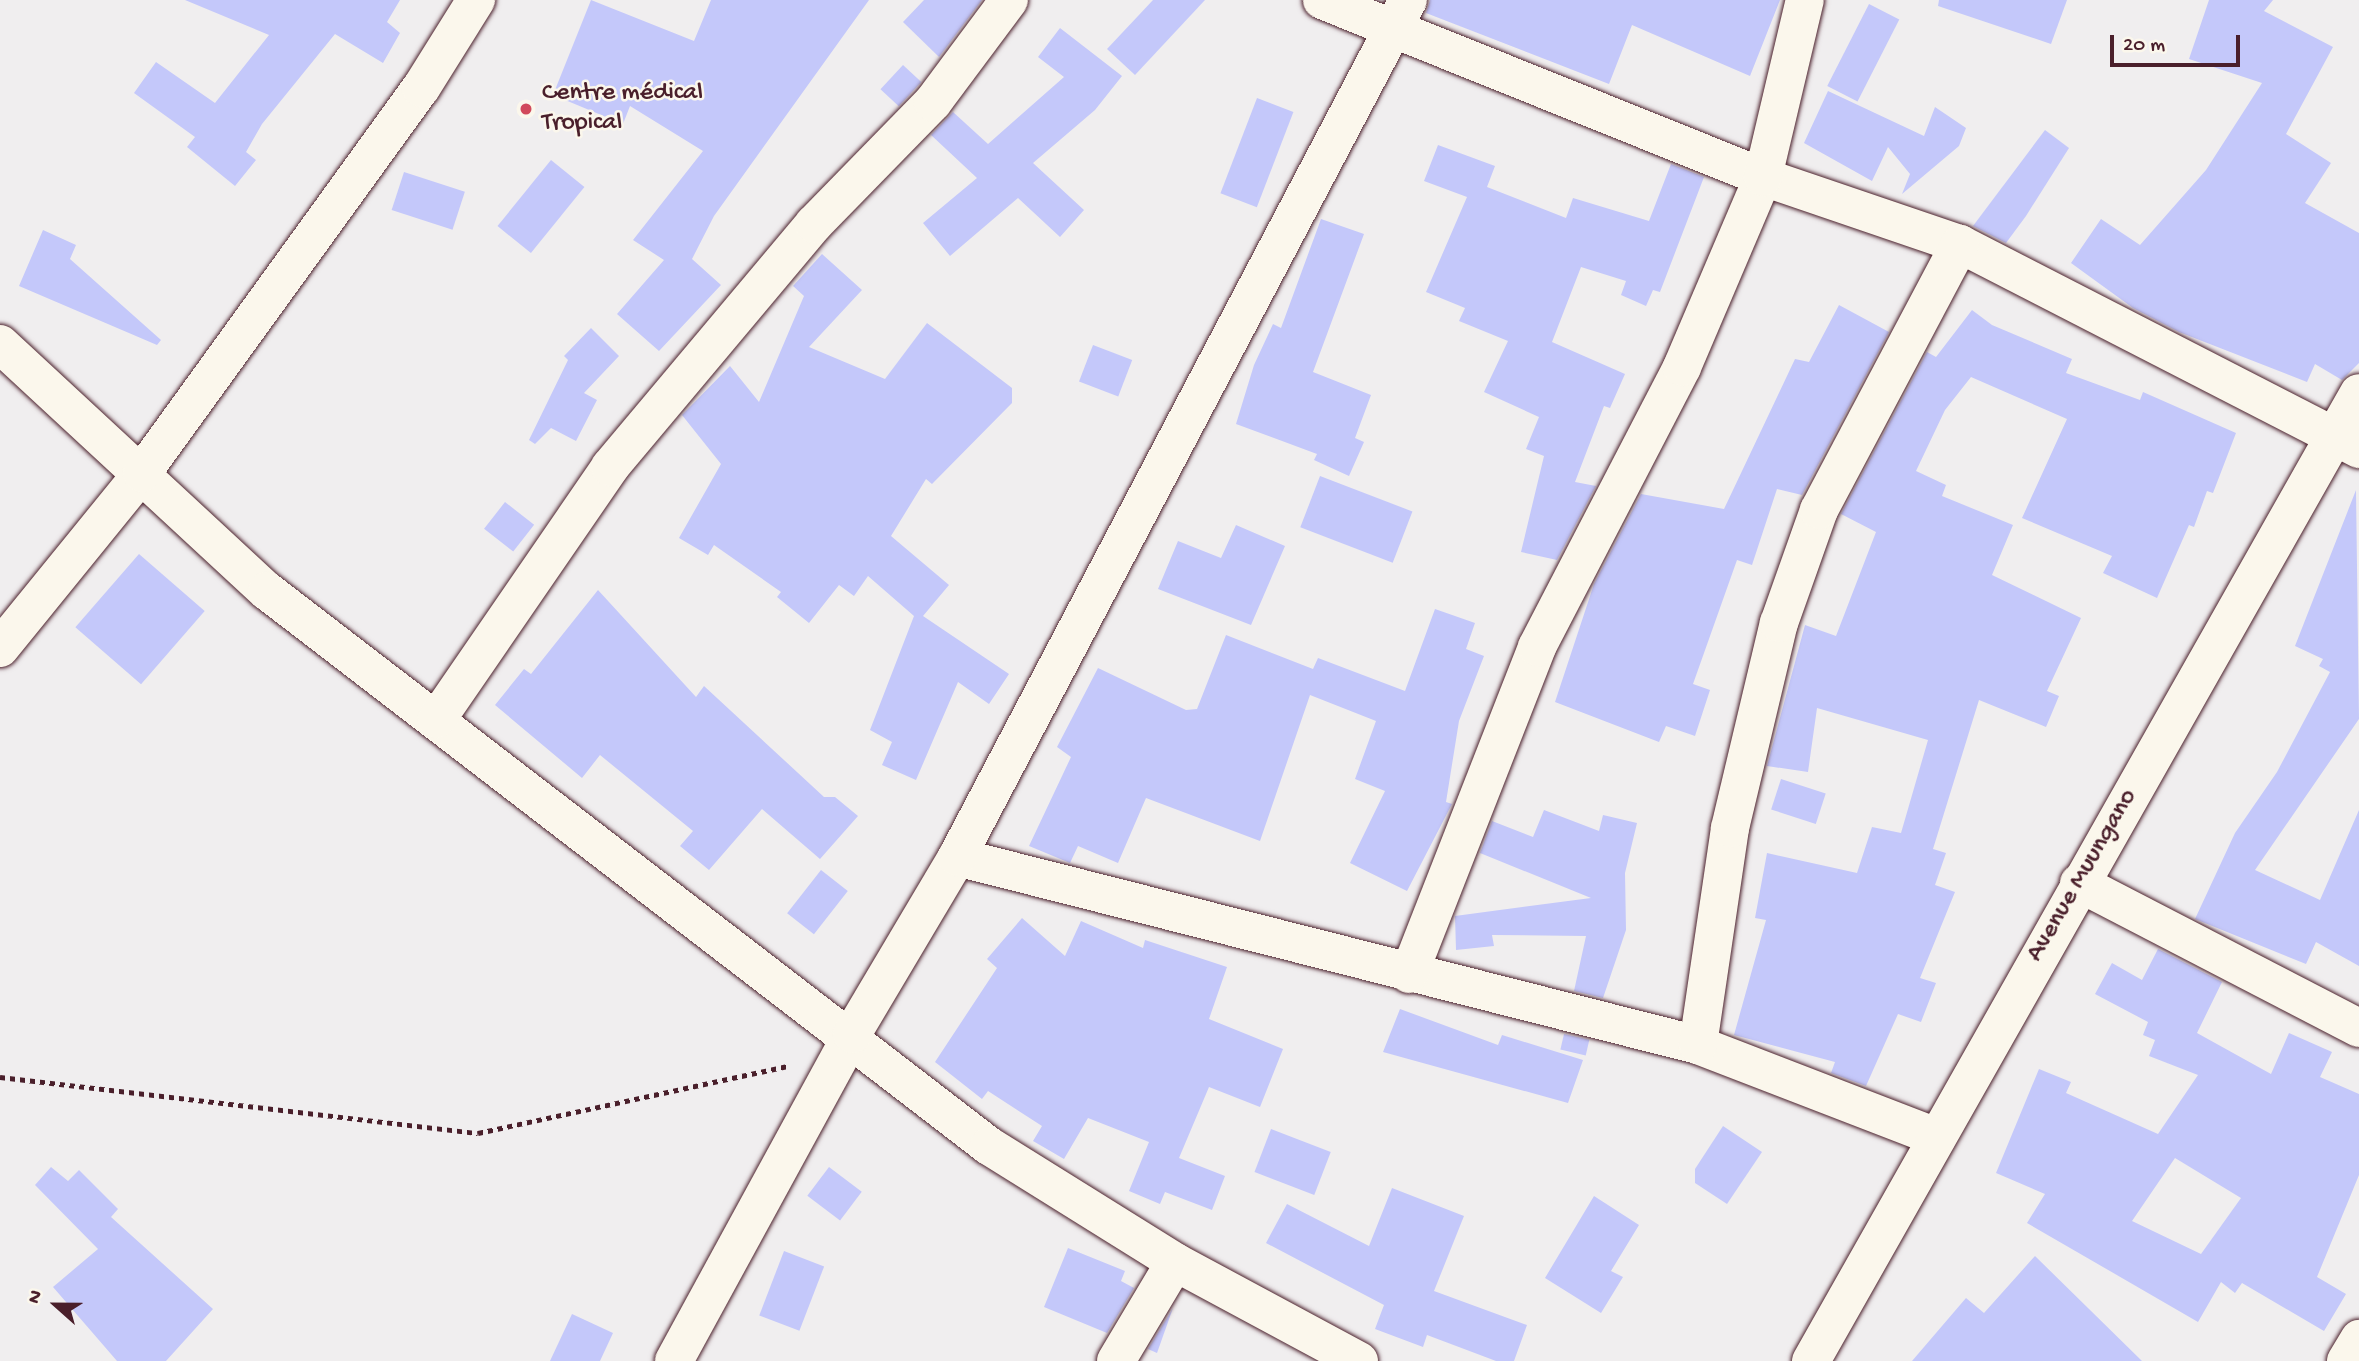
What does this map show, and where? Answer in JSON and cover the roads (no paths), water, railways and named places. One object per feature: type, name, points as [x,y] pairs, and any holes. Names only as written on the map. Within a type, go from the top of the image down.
[{"type":"street","points":[[0,648],[142,473],[421,88],[476,0]]},
{"type":"street","points":[[438,719],[610,467],[814,225],[933,102],[1009,0]]},
{"type":"street","points":[[1322,0],[1399,16],[1763,177],[1960,244],[2347,443]]},
{"type":"street","points":[[1409,974],[1537,647],[1682,367],[1763,177],[1805,0]]},
{"type":"street","points":[[674,1361],[852,1034],[957,857],[1399,16]]},
{"type":"street","points":[[1698,1045],[1730,828],[1779,623],[1819,510],[1960,244]]},
{"type":"street","points":[[0,344],[267,591],[852,1034],[989,1146],[1175,1262],[1359,1361]]},
{"type":"street","name":"Avenue Muungano","points":[[1811,1361],[2079,883],[2347,443],[2359,393]]},
{"type":"street","points":[[957,857],[1409,974],[1698,1045],[1937,1137]]},
{"type":"street","points":[[2079,883],[2359,1028]]},
{"type":"street","points":[[1116,1361],[1175,1262]]},
{"type":"street","points":[[2346,1361],[2359,1339]]},
{"type":"place","name":"Centre médical Tropical","points":[[526,109]]}]
